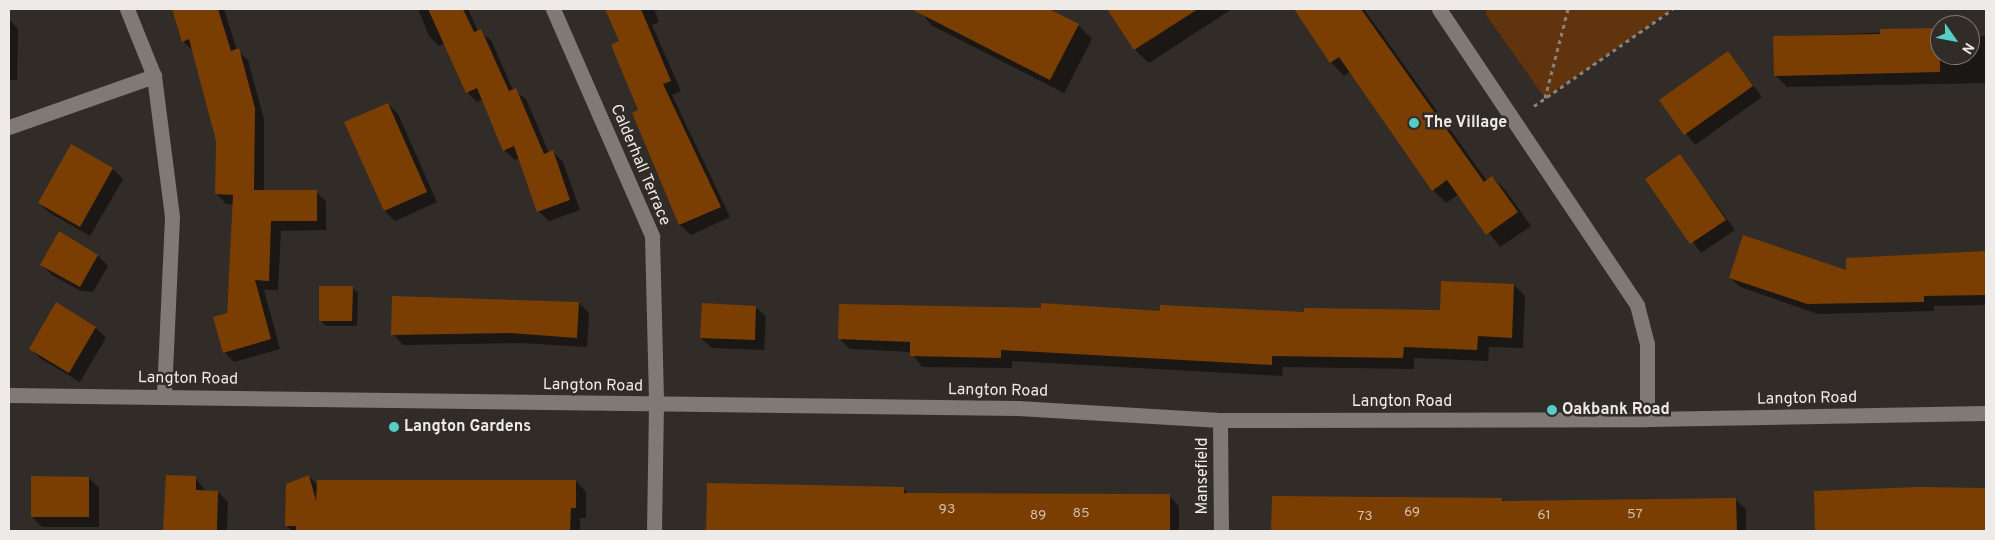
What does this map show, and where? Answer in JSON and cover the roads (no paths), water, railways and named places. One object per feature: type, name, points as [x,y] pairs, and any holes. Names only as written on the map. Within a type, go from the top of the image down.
[{"type":"street","points":[[127,9],[154,76],[172,216],[164,396]]},
{"type":"street","name":"Calderhall Terrace","points":[[553,9],[652,236],[656,404],[654,531]]},
{"type":"street","points":[[1439,9],[1515,119],[1637,304],[1647,344],[1647,419]]},
{"type":"street","points":[[9,126],[154,76]]},
{"type":"street","name":"Langton Road","points":[[9,396],[164,396],[1018,408],[1220,420],[1647,419],[1986,413]]},
{"type":"street","name":"Mansefield","points":[[1220,420],[1221,531]]},
{"type":"place","name":"The Village","points":[[1414,123]]},
{"type":"place","name":"Oakbank Road","points":[[1552,410]]},
{"type":"place","name":"Langton Gardens","points":[[394,427]]}]
